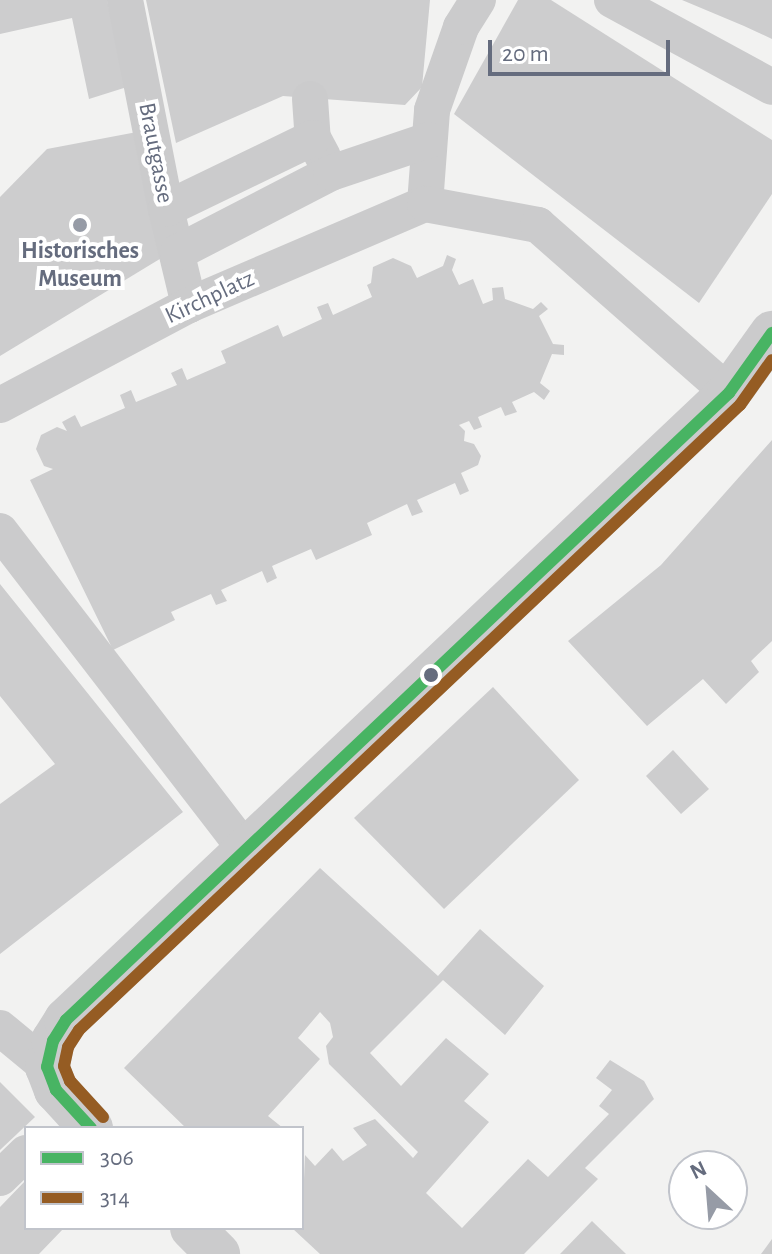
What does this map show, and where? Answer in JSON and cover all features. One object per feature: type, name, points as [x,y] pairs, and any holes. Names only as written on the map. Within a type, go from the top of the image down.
[{"type":"street","name":"Brautgasse","points":[[125,0],[166,209],[189,305]]},
{"type":"street","points":[[478,0],[461,27],[432,110],[425,204],[538,225],[729,393]]},
{"type":"street","points":[[612,0],[772,87]]},
{"type":"street","points":[[310,99],[313,138],[331,173]]},
{"type":"street","points":[[166,209],[313,138]]},
{"type":"street","points":[[178,252],[331,173],[429,140]]},
{"type":"street","name":"Kirchplatz","points":[[0,405],[189,305],[425,204]]},
{"type":"street","points":[[47,1067],[53,1041],[66,1020],[729,393],[772,333]]},
{"type":"street","points":[[0,531],[246,851]]},
{"type":"street","points":[[0,1028],[47,1067],[72,1122]]},
{"type":"street","points":[[0,1178],[24,1155]]},
{"type":"street","points":[[194,1230],[218,1254]]},
{"type":"building","points":[[0,0],[107,0],[127,87],[89,99],[72,18],[0,34]]},
{"type":"building","points":[[146,0],[430,0],[422,87],[405,105],[283,96],[176,143]]},
{"type":"building","points":[[518,0],[551,0],[772,140],[772,194],[699,303],[454,114]]},
{"type":"building","points":[[682,0],[772,0],[772,39],[744,26]]},
{"type":"building","name":"Historisches Museum","points":[[137,132],[168,254],[0,356],[0,197],[47,149]]},
{"type":"building","points":[[447,255],[456,259],[452,270],[459,285],[473,279],[483,304],[493,300],[492,288],[503,287],[505,299],[533,309],[541,302],[548,309],[539,316],[553,344],[564,345],[564,355],[552,354],[540,383],[550,391],[544,400],[534,392],[512,402],[517,412],[505,416],[501,407],[478,417],[482,427],[474,430],[469,421],[459,425],[465,431],[464,441],[474,444],[481,456],[478,465],[461,473],[469,491],[460,495],[455,483],[417,500],[423,512],[412,516],[407,504],[367,523],[372,535],[316,560],[311,549],[272,566],[277,578],[267,583],[262,571],[221,590],[227,601],[216,605],[211,594],[171,612],[175,620],[113,650],[30,480],[53,469],[44,466],[36,449],[41,435],[57,427],[67,431],[62,422],[75,415],[81,427],[125,408],[120,395],[131,390],[136,402],[177,385],[171,373],[182,368],[187,380],[226,363],[221,351],[278,325],[283,337],[322,319],[317,307],[328,303],[333,315],[372,297],[367,285],[371,283],[373,267],[393,258],[411,266],[417,278],[443,266]]},
{"type":"building","points":[[772,440],[772,641],[751,661],[759,672],[726,704],[703,679],[647,726],[568,641],[661,565]]},
{"type":"building","points":[[0,584],[183,812],[0,954],[0,804],[55,764],[0,696]]},
{"type":"building","points":[[493,687],[579,780],[444,909],[354,818]]},
{"type":"building","points":[[673,750],[709,789],[681,814],[646,776]]},
{"type":"building","points":[[320,868],[438,976],[480,929],[544,986],[505,1035],[443,980],[370,1053],[401,1086],[446,1038],[489,1074],[464,1101],[489,1122],[426,1193],[462,1228],[528,1159],[548,1177],[609,1114],[599,1106],[612,1090],[596,1078],[610,1060],[644,1081],[654,1099],[585,1168],[598,1179],[524,1254],[320,1254],[294,1230],[304,1230],[305,1155],[315,1166],[332,1148],[343,1161],[367,1145],[353,1128],[375,1119],[413,1158],[418,1152],[329,1064],[326,1046],[333,1037],[330,1023],[320,1012],[298,1038],[320,1059],[268,1116],[280,1126],[184,1126],[124,1068]]},
{"type":"building","points":[[0,1082],[35,1117],[0,1150]]},
{"type":"building","points":[[24,1182],[24,1230],[62,1230],[39,1254],[0,1254],[0,1207]]},
{"type":"building","points":[[592,1221],[626,1254],[560,1254]]},
{"type":"building","points":[[772,1239],[772,1254],[761,1254]]},
{"type":"transit line","name":"306","points":[[89,1126],[56,1090],[47,1067],[53,1041],[66,1020],[729,393],[772,333]]},
{"type":"transit line","name":"314","points":[[103,1117],[70,1081],[64,1066],[68,1047],[79,1030],[740,405],[772,360]]},
{"type":"place","name":"Historisches Museum","points":[[80,225]]}]
